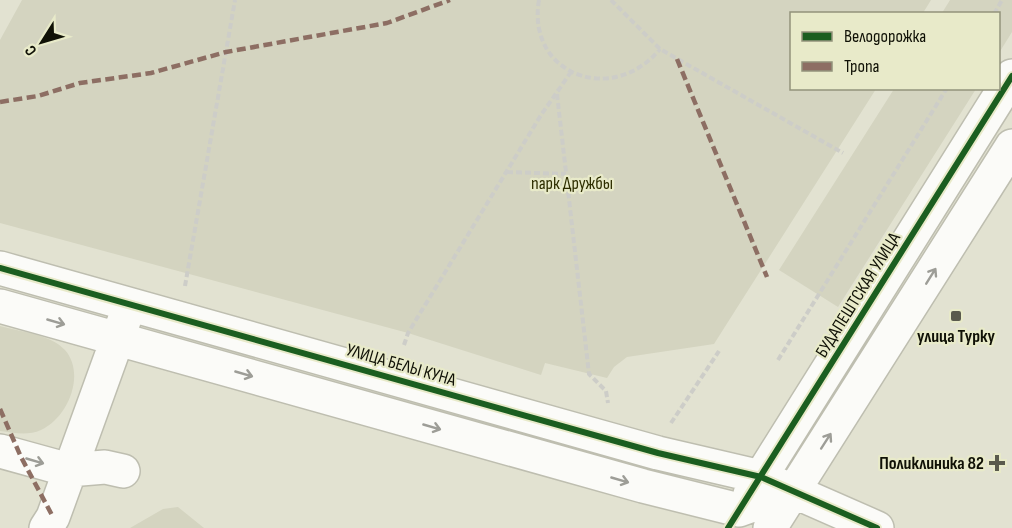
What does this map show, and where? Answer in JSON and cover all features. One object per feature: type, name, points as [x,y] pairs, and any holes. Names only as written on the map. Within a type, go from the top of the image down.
[{"type":"street","name":"БУДАПЕШТСКАЯ УЛИЦА","points":[[733,519],[1012,76]]},
{"type":"street","points":[[770,528],[1012,146]]},
{"type":"street","name":"УЛИЦА БЕЛЫ КУНА","points":[[0,268],[658,453],[761,477],[794,490]]},
{"type":"street","points":[[46,528],[130,305]]},
{"type":"street","points":[[0,306],[643,486],[733,519],[794,490]]},
{"type":"street","points":[[0,451],[69,471],[105,467],[123,471]]},
{"type":"street","points":[[794,490],[877,528]]},
{"type":"path","points":[[185,288],[235,0]]},
{"type":"path","points":[[539,0],[539,30],[547,47],[571,72],[592,79],[611,80],[629,75],[648,63],[660,49]]},
{"type":"path","points":[[612,0],[660,49],[843,153]]},
{"type":"path","points":[[404,345],[408,333],[506,172],[571,72]]},
{"type":"path","points":[[778,360],[946,90]]},
{"type":"path","points":[[557,94],[589,374],[606,391],[609,408]]},
{"type":"path","points":[[506,172],[566,174]]},
{"type":"path","points":[[671,423],[719,351]]},
{"type":"green space","name":"парк Дружбы","points":[[22,0],[931,0],[924,12],[790,12],[790,90],[875,90],[714,344],[627,357],[614,367],[607,378],[545,363],[541,375],[408,333],[0,223],[0,40]]},
{"type":"green space","points":[[950,0],[1012,0],[1012,32],[1000,51],[1000,12],[943,12]]},
{"type":"green space","points":[[893,90],[975,90],[838,307],[779,270]]},
{"type":"green space","points":[[0,326],[51,340],[65,350],[71,360],[74,383],[66,406],[51,424],[36,432],[21,434],[0,431]]},
{"type":"green space","points":[[178,507],[204,528],[130,528],[163,509]]},
{"type":"marked path","points":[[0,102],[38,96],[80,83],[151,73],[226,52],[387,23],[450,0]]},
{"type":"marked path","points":[[677,59],[767,277]]},
{"type":"marked path","points":[[0,409],[21,457],[53,517]]},
{"type":"cycle path","points":[[728,528],[1012,76]]},
{"type":"cycle path","points":[[0,268],[658,453],[761,477],[877,528]]},
{"type":"place","name":"улица Турку","points":[[956,316]]},
{"type":"place","name":"Поликлиника 82","points":[[997,463]]}]
